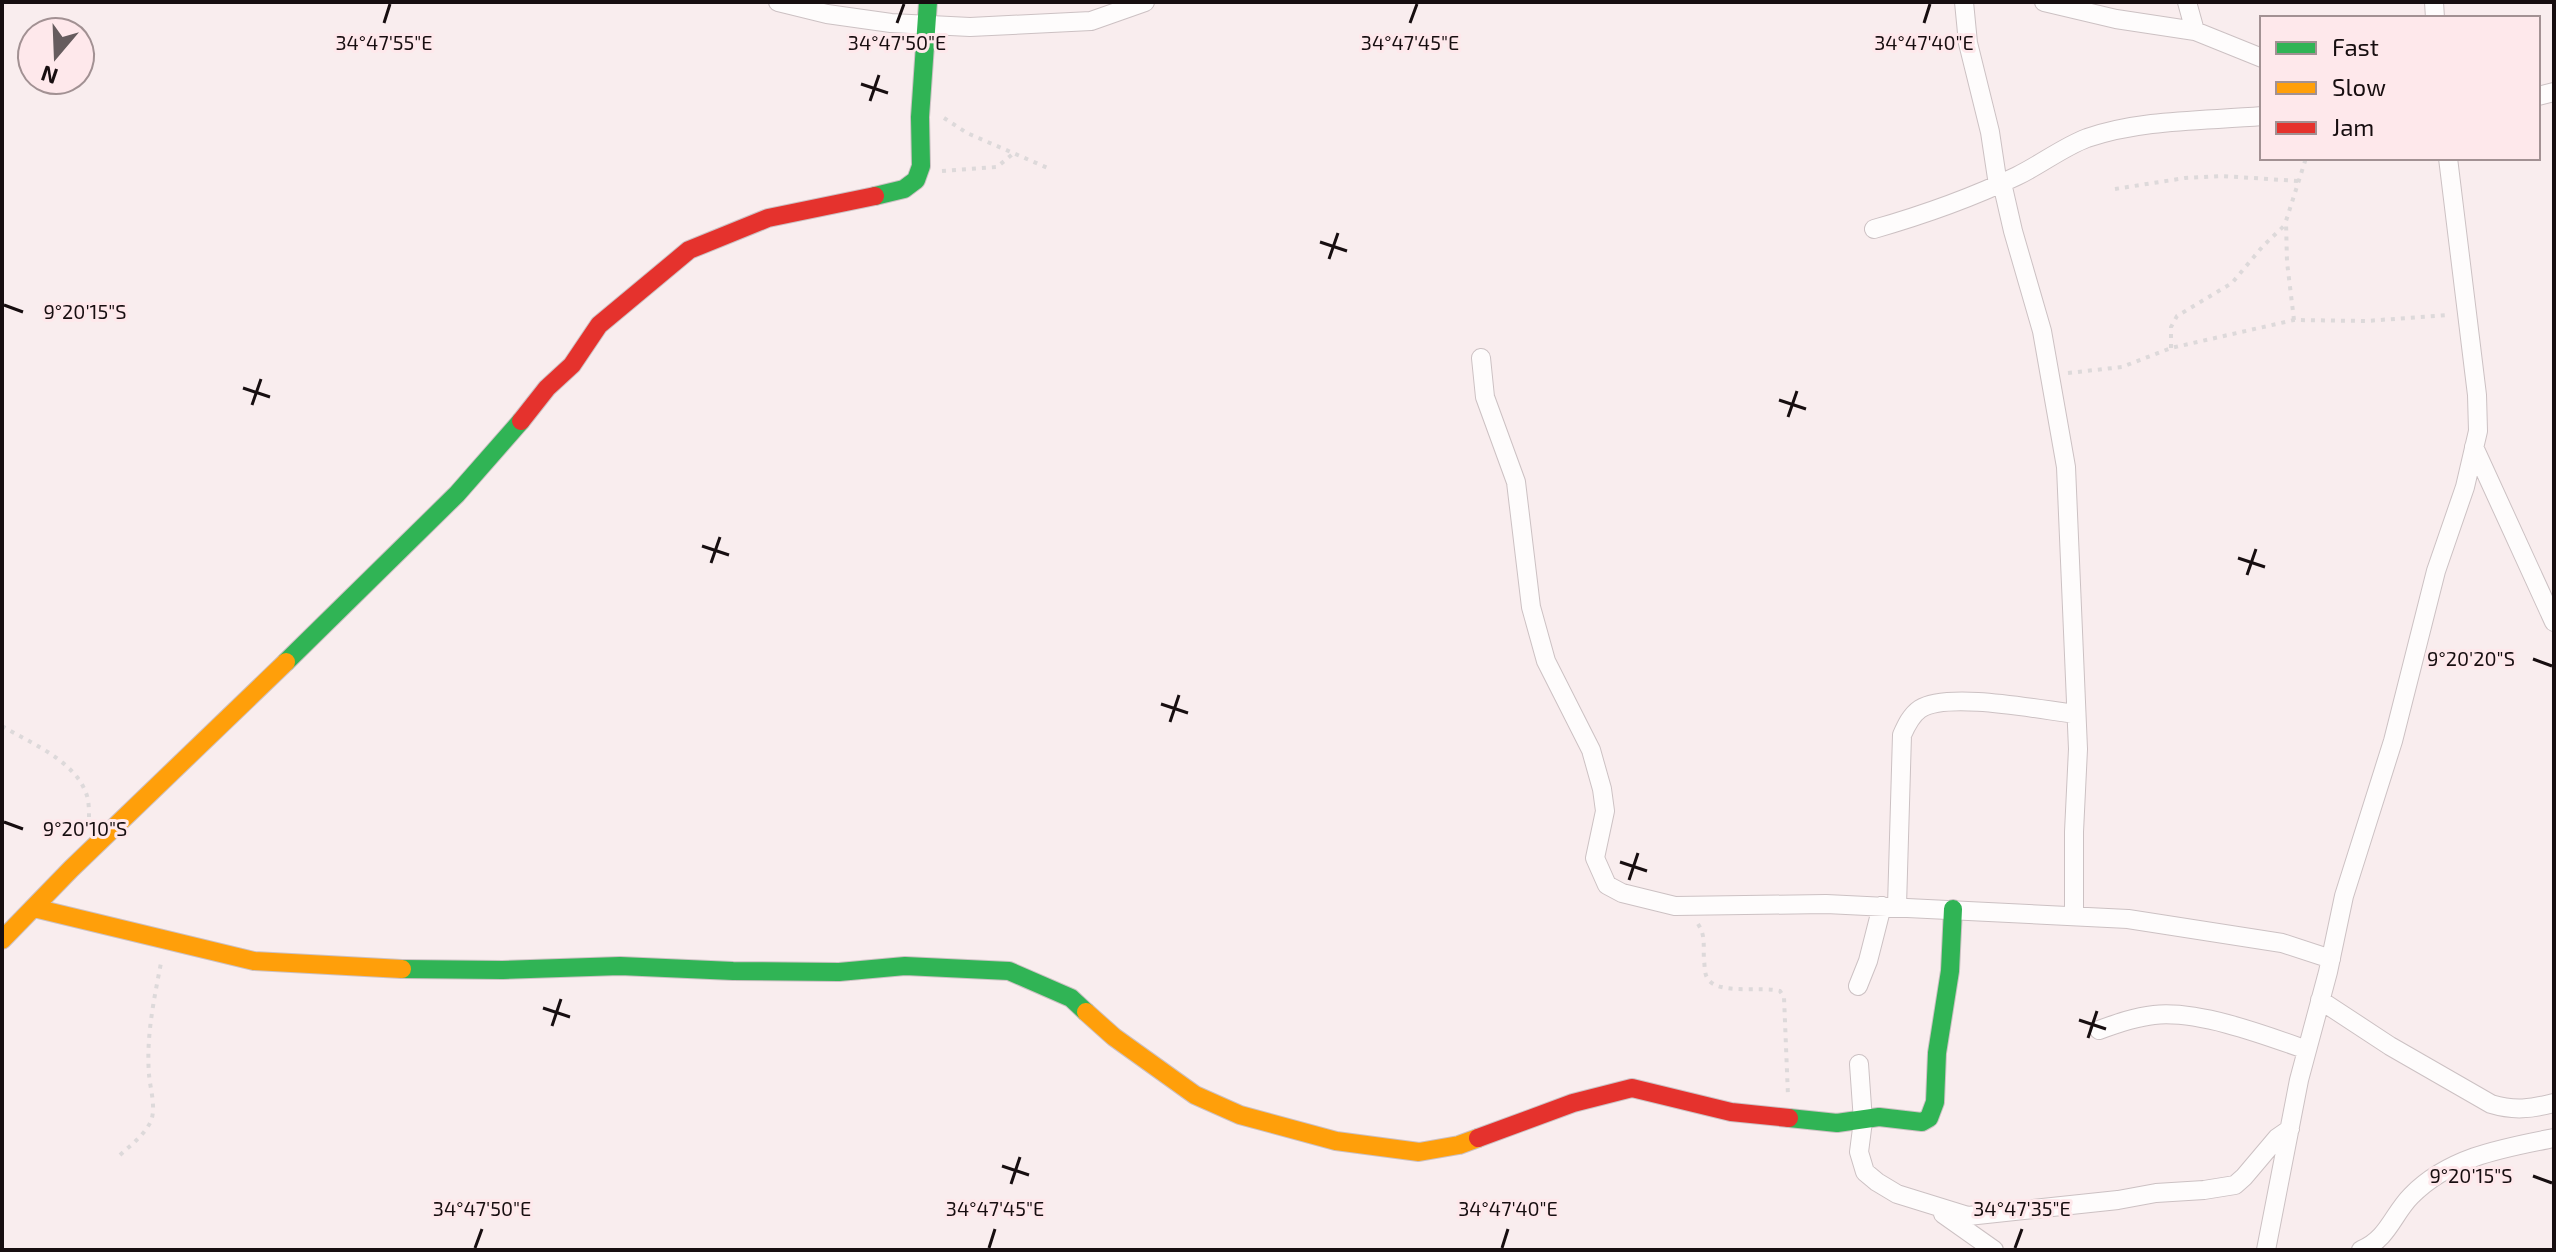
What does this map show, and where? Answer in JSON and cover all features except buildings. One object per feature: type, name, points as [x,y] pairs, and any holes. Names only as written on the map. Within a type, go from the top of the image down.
[{"type":"street","points":[[778,2],[827,14],[891,23],[970,27],[1091,21],[1145,2]]},
{"type":"street","points":[[2,940],[364,588],[478,471],[547,388],[572,365],[599,325],[671,264],[689,250],[768,218],[857,201],[904,189],[914,181],[921,166],[921,97],[928,2]]},
{"type":"street","points":[[1964,2],[1968,43],[2000,184],[2038,317],[2066,467],[2076,714],[2074,915]]},
{"type":"street","points":[[2044,2],[2088,8],[2195,31],[2260,57]]},
{"type":"street","points":[[2187,2],[2195,31]]},
{"type":"street","points":[[1874,229],[1925,214],[2000,184],[2085,139],[2168,121],[2260,116]]},
{"type":"street","points":[[2266,1250],[2307,1050],[2344,896],[2393,741],[2436,571],[2465,487],[2478,431],[2477,395],[2448,160]]},
{"type":"street","points":[[1481,358],[1485,397],[1516,482],[1531,607],[1546,661],[1591,750],[1602,789],[1605,811],[1595,858],[1607,885],[1622,893],[1680,906],[1826,904],[2128,919],[2282,943],[2331,959]]},
{"type":"street","points":[[2474,447],[2554,622]]},
{"type":"street","points":[[1858,986],[1889,906],[1902,735],[1918,710],[1935,703],[1964,701],[2076,714]]},
{"type":"street","points":[[34,908],[254,961],[376,969],[503,970],[620,966],[839,972],[905,966],[1009,971],[1071,998],[1114,1037],[1195,1095],[1240,1115],[1336,1141],[1419,1152],[1459,1145],[1549,1111],[1632,1088],[1731,1112],[1837,1123],[1879,1117],[1922,1122],[1933,1112],[1942,1008],[1950,971],[1953,909]]},
{"type":"street","points":[[2320,1000],[2390,1046],[2491,1104],[2507,1109],[2529,1110],[2554,1103]]},
{"type":"street","points":[[2099,1030],[2127,1019],[2171,1015],[2232,1025],[2307,1050]]},
{"type":"street","points":[[1859,1064],[1863,1121],[1859,1152],[1865,1172],[1897,1194],[1968,1216],[2235,1185],[2265,1150],[2290,1129]]},
{"type":"street","points":[[2361,1250],[2384,1236],[2409,1198],[2440,1173],[2495,1150],[2554,1138]]},
{"type":"street","points":[[1931,1205],[1994,1250]]},
{"type":"path","points":[[921,97],[958,128],[1050,169]]},
{"type":"path","points":[[914,181],[949,169],[997,167],[1014,153]]},
{"type":"path","points":[[2294,320],[2286,224],[2305,160]]},
{"type":"path","points":[[2115,189],[2185,178],[2222,176],[2298,181]]},
{"type":"path","points":[[2171,348],[2171,327],[2177,316],[2232,283],[2286,224]]},
{"type":"path","points":[[2050,376],[2122,367],[2171,348],[2294,320],[2366,321],[2468,314]]},
{"type":"path","points":[[2,726],[60,761],[78,778],[87,794],[89,816],[85,856]]},
{"type":"path","points":[[1680,906],[1701,928],[1706,976],[1711,983],[1734,989],[1767,988],[1780,991],[1784,997],[1788,1097],[1801,1119]]},
{"type":"path","points":[[120,1155],[138,1139],[152,1117],[149,1073],[152,1008],[163,940]]},
{"type":"traffic: fast","points":[[875,196],[904,189],[916,180],[921,166],[920,117],[928,2]]},
{"type":"traffic: fast","points":[[286,662],[457,494],[521,421]]},
{"type":"traffic: fast","points":[[1789,1118],[1837,1123],[1879,1117],[1922,1122],[1929,1118],[1935,1102],[1937,1053],[1950,971],[1953,909]]},
{"type":"traffic: fast","points":[[402,969],[620,966],[839,972],[905,966],[1009,971],[1071,998],[1086,1012]]},
{"type":"traffic: slow","points":[[2,940],[71,869],[286,662]]},
{"type":"traffic: slow","points":[[34,908],[254,961],[402,969]]},
{"type":"traffic: slow","points":[[1086,1012],[1114,1037],[1195,1095],[1240,1115],[1336,1141],[1419,1152],[1459,1145],[1478,1138]]},
{"type":"traffic: jam","points":[[521,421],[547,388],[572,365],[599,325],[689,250],[768,218],[875,196]]},
{"type":"traffic: jam","points":[[1478,1138],[1573,1103],[1632,1088],[1731,1112],[1789,1118]]}]
